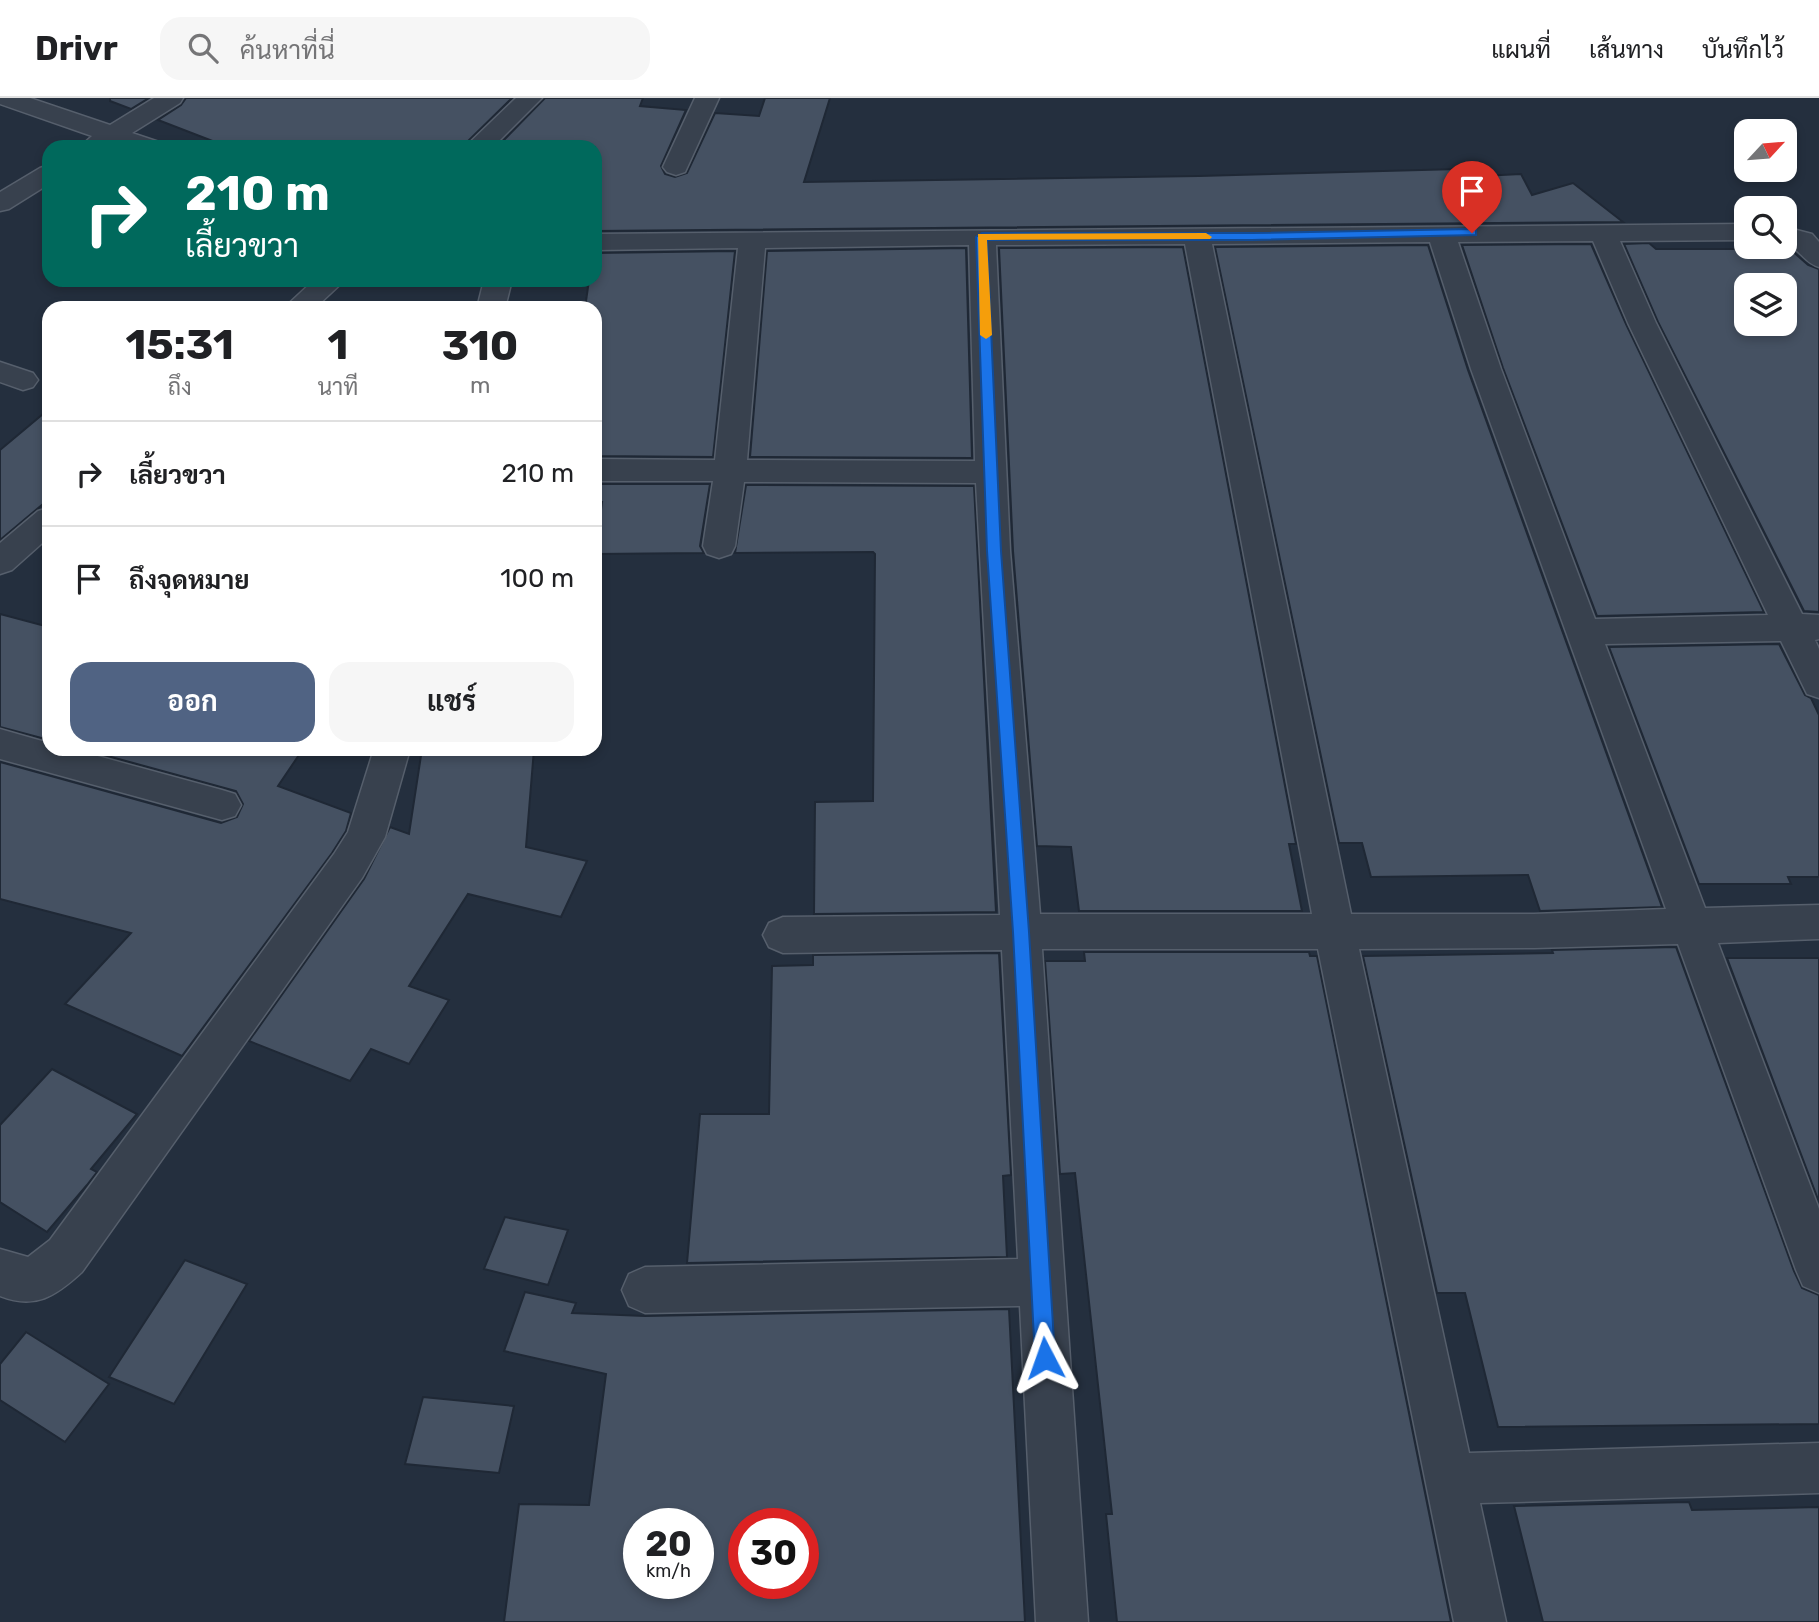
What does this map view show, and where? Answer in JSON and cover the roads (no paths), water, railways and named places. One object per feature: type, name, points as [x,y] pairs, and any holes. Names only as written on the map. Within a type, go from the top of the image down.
[{"type":"street","points":[[6,98],[99,140]]},
{"type":"street","points":[[103,140],[171,98]]},
{"type":"street","points":[[485,140],[530,98]]},
{"type":"street","points":[[676,167],[707,98]]},
{"type":"street","points":[[12,199],[42,178]]},
{"type":"street","points":[[602,242],[1734,232]]},
{"type":"street","points":[[1441,233],[1486,369],[1819,1270]]},
{"type":"street","points":[[1604,234],[1642,323],[1805,627],[1819,684]]},
{"type":"street","points":[[982,237],[994,551],[1021,932],[1062,1622]]},
{"type":"street","points":[[1197,237],[1335,933],[1480,1622]]},
{"type":"street","points":[[1797,239],[1802,240],[1819,259]]},
{"type":"street","points":[[719,545],[730,470],[752,241]]},
{"type":"street","points":[[306,301],[323,287]]},
{"type":"street","points":[[602,470],[992,472]]},
{"type":"street","points":[[0,562],[42,525]]},
{"type":"street","points":[[1584,632],[1805,627]]},
{"type":"street","points":[[0,744],[42,756]]},
{"type":"street","points":[[44,756],[222,805]]},
{"type":"street","points":[[0,1272],[19,1282],[37,1278],[66,1256],[348,866],[366,837],[390,756]]},
{"type":"street","points":[[783,935],[1021,932],[1335,933],[1819,922]]},
{"type":"street","points":[[645,1290],[1040,1282]]},
{"type":"street","points":[[1450,1479],[1819,1468]]}]
